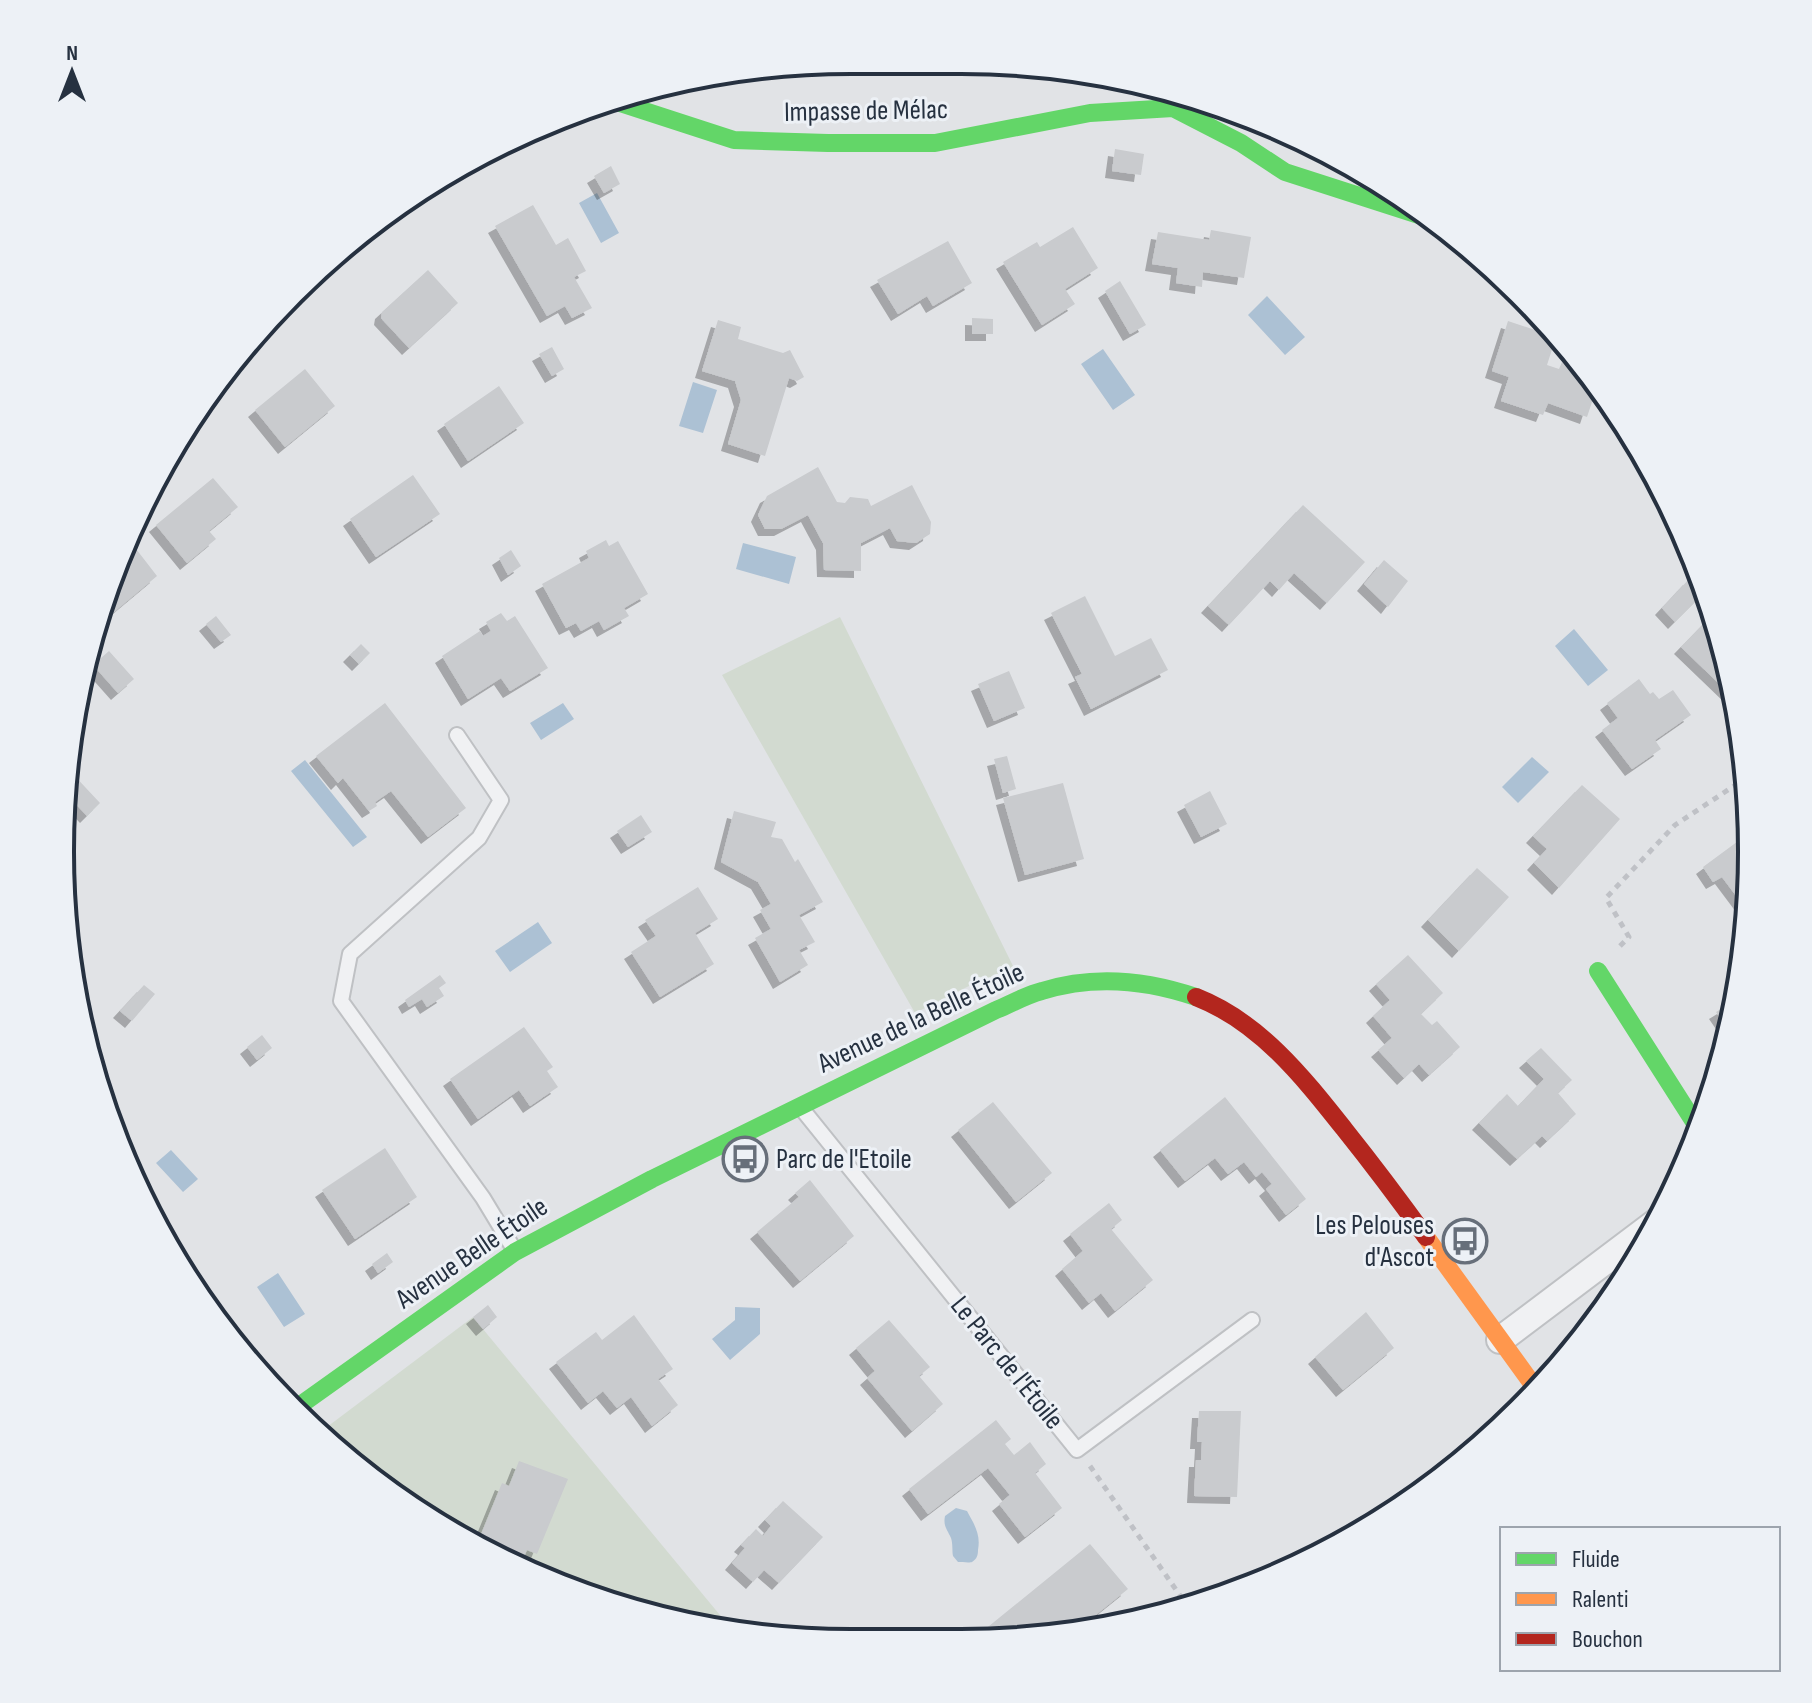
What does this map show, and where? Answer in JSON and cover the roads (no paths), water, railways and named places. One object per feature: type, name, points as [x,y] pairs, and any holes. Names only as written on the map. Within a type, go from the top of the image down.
[{"type":"street","name":"Impasse de Mélac","points":[[630,106],[734,140],[828,143],[935,143],[1090,113],[1173,108],[1241,143],[1285,172],[1396,208]]},
{"type":"street","points":[[1598,971],[1691,1117]]},
{"type":"street","name":"Avenue de la Belle Étoile","points":[[737,1137],[996,1010],[1042,991],[1085,982],[1129,981],[1175,990],[1219,1007],[1257,1032],[1292,1066],[1361,1149],[1500,1340]]},
{"type":"street","name":"Avenue Belle Étoile","points":[[304,1403],[515,1252],[737,1137]]},
{"type":"street","points":[[1530,1380],[1500,1340],[1635,1238]]},
{"type":"lane","points":[[457,735],[501,800],[479,838],[350,954],[341,1001],[483,1198],[515,1252]]},
{"type":"lane","name":"Le Parc de l'Étoile","points":[[800,1106],[1077,1450],[1252,1320]]},
{"type":"water","points":[[597,193],[619,233],[601,243],[579,203]]},
{"type":"water","points":[[1267,296],[1305,337],[1285,355],[1248,315]]},
{"type":"water","points":[[1103,349],[1135,395],[1113,410],[1081,364]]},
{"type":"water","points":[[693,382],[717,390],[703,433],[679,426]]},
{"type":"water","points":[[743,543],[796,557],[789,584],[736,569]]},
{"type":"water","points":[[1574,629],[1608,670],[1588,686],[1555,646]]},
{"type":"water","points":[[563,703],[574,719],[541,740],[530,723]]},
{"type":"water","points":[[1532,757],[1549,772],[1518,803],[1502,787]]},
{"type":"water","points":[[305,760],[367,837],[353,847],[291,771]]},
{"type":"water","points":[[538,922],[552,943],[510,972],[495,951]]},
{"type":"water","points":[[171,1150],[198,1179],[183,1192],[156,1163]]},
{"type":"water","points":[[278,1273],[305,1314],[284,1327],[257,1287]]},
{"type":"water","points":[[735,1307],[760,1308],[760,1334],[730,1360],[712,1339],[735,1320]]},
{"type":"water","points":[[956,1508],[967,1511],[978,1534],[978,1554],[972,1562],[958,1562],[953,1556],[945,1516]]},
{"type":"place","name":"Parc de l'Etoile","points":[[745,1159]]},
{"type":"place","name":"Les Pelouses d'Ascot","points":[[1465,1241]]}]
